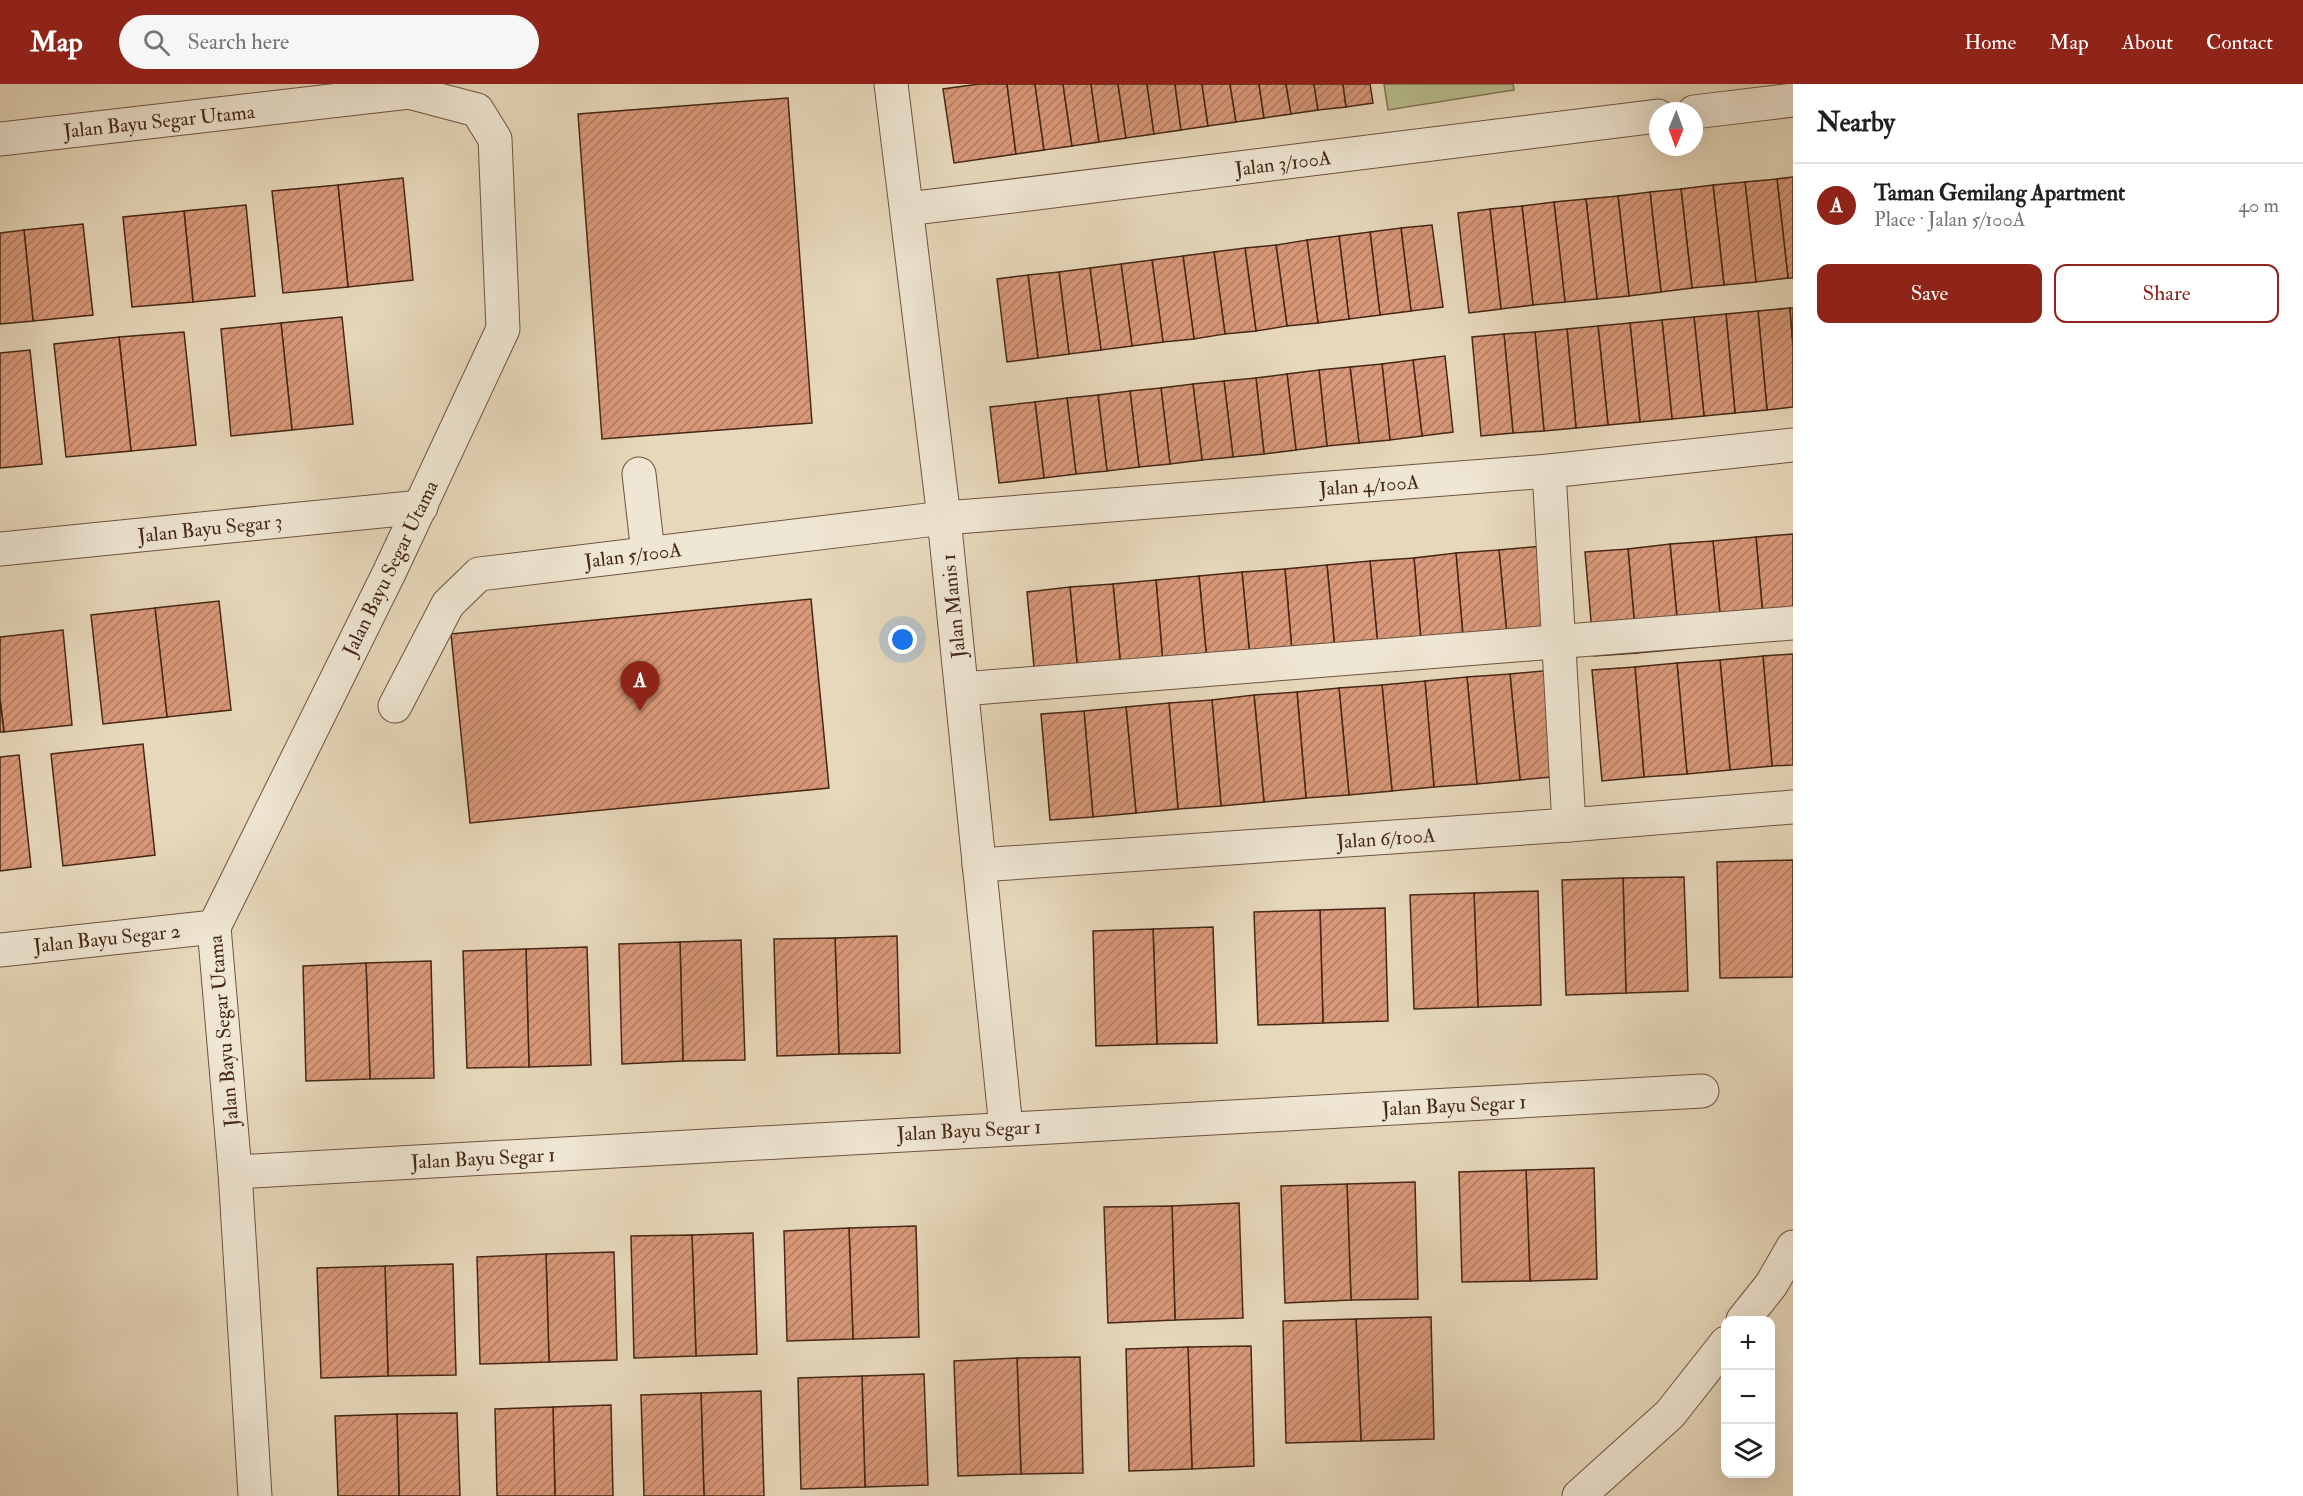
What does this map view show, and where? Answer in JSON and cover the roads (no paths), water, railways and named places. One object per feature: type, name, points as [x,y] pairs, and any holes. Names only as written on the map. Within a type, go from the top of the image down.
[{"type":"street","name":"Jalan Manis 1","points":[[891,84],[944,518],[1006,1128]]},
{"type":"street","name":"Jalan Bayu Segar Utama","points":[[0,139],[409,92],[477,110],[495,140],[503,329],[421,507],[214,927],[235,1172],[255,1496]]},
{"type":"street","points":[[1703,111],[1793,99]]},
{"type":"street","name":"Jalan 3/100A","points":[[907,209],[1649,117]]},
{"type":"street","name":"Jalan 4/100A","points":[[944,518],[1549,471],[1793,445]]},
{"type":"street","points":[[1549,471],[1569,825]]},
{"type":"street","points":[[639,474],[648,553]]},
{"type":"street","name":"Jalan Bayu Segar 3","points":[[0,549],[421,507]]},
{"type":"street","name":"Jalan 5/100A","points":[[395,706],[447,604],[479,574],[944,518]]},
{"type":"street","points":[[962,689],[1793,623]]},
{"type":"street","name":"Jalan 6/100A","points":[[979,865],[1569,825],[1793,807]]},
{"type":"street","name":"Jalan Bayu Segar 2","points":[[0,950],[214,927]]},
{"type":"street","name":"Jalan Bayu Segar 1","points":[[235,1172],[1702,1091]]},
{"type":"street","points":[[1748,1316],[1782,1286],[1793,1246]]},
{"type":"street","points":[[1579,1496],[1670,1414],[1721,1348]]},
{"type":"place","name":"Taman Gemilang Apartment","points":[[640,711]]}]
